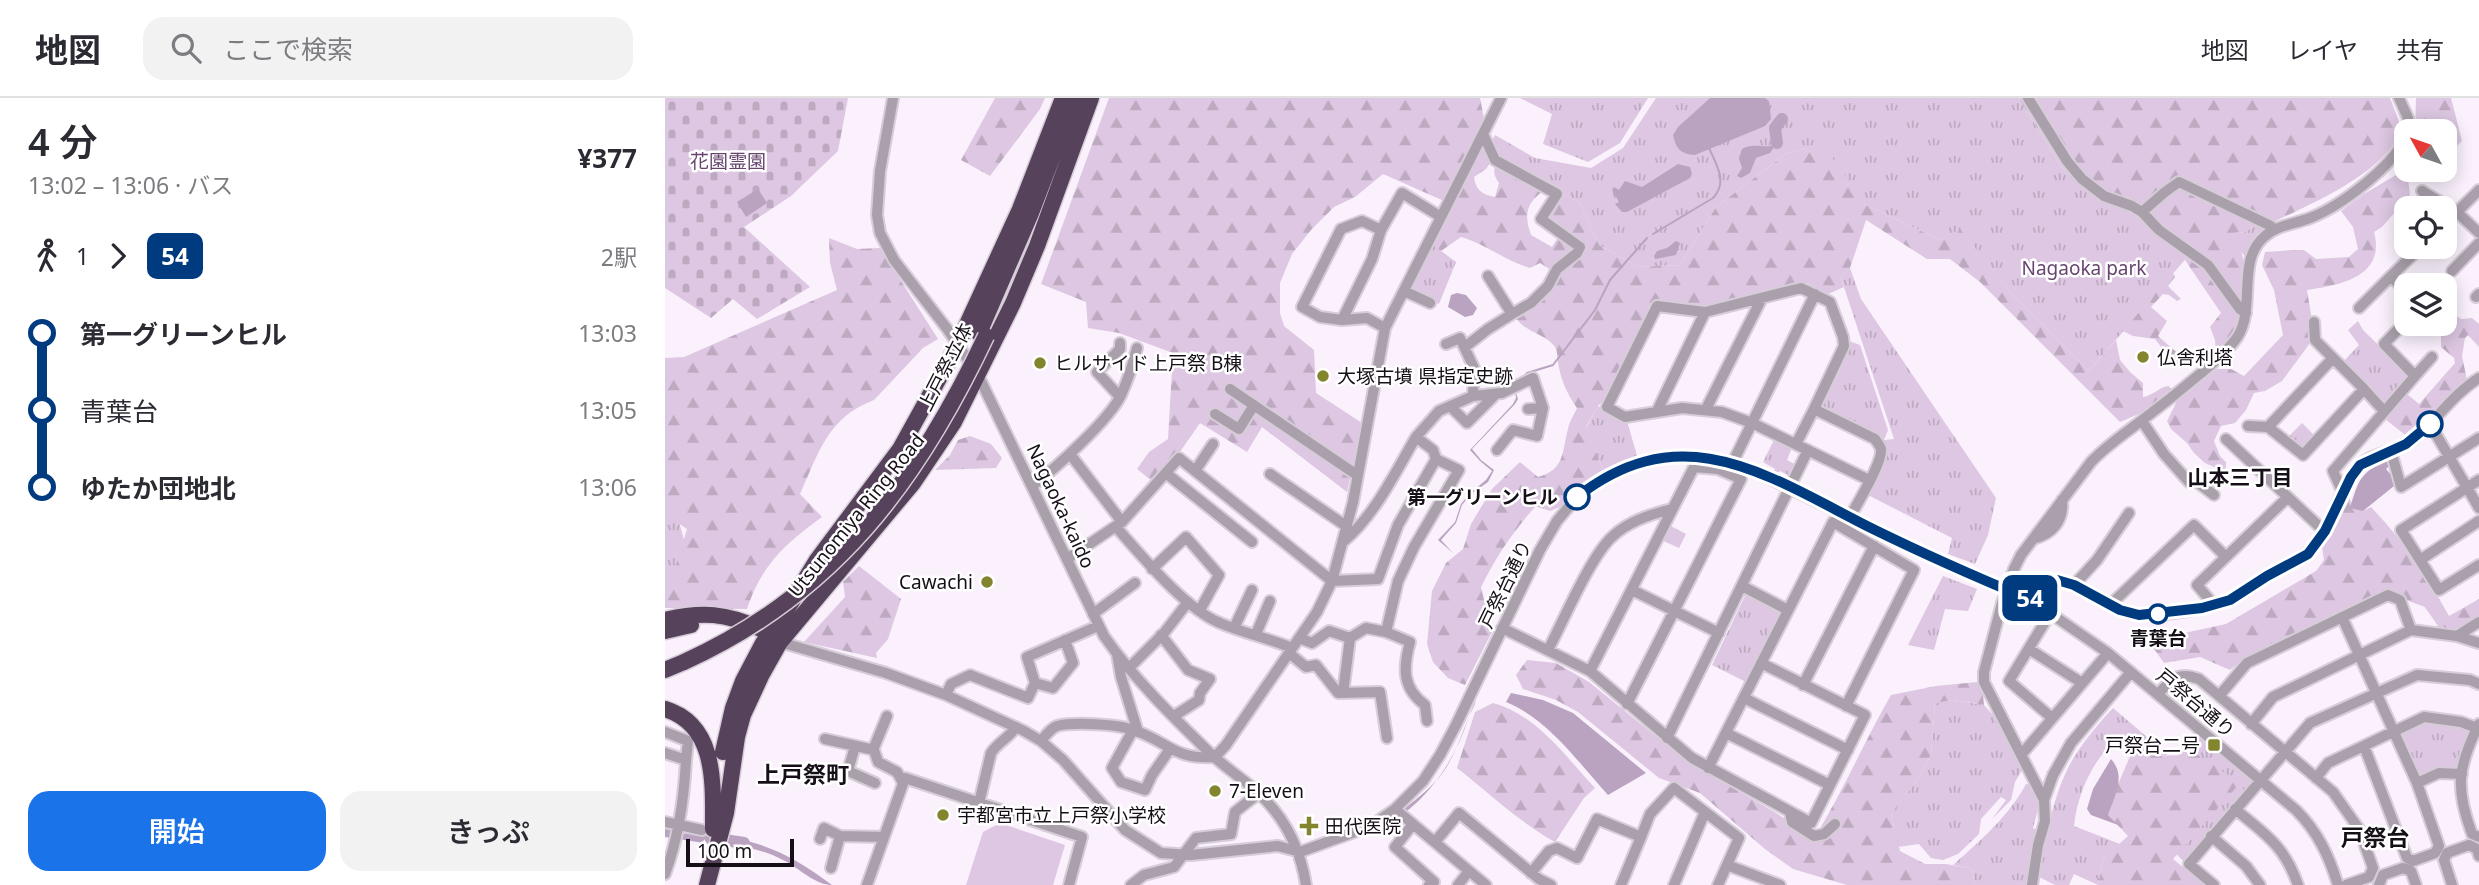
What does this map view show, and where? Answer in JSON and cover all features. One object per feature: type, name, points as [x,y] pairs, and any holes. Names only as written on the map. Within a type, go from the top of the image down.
[{"type":"highway","name":"Utsunomiya Ring Road","points":[[707,885],[727,731],[743,681],[771,640],[817,560],[900,449],[958,344],[1020,209],[1063,98]]},
{"type":"highway","name":"上戸祭立体","points":[[665,662],[725,643],[779,609],[805,589],[849,547],[886,504],[929,442],[967,376],[1075,98]]},
{"type":"highway","name":"上戸祭立体","points":[[982,335],[1038,216],[1083,98]]},
{"type":"highway","name":"Utsunomiya Ring Road","points":[[771,640],[912,482],[954,422],[1037,246],[1091,98]]},
{"type":"highway","points":[[665,620],[708,614],[728,616],[771,640]]},
{"type":"highway","points":[[665,631],[685,626],[714,624],[771,640]]},
{"type":"highway","name":"上戸祭立体","points":[[665,670],[683,658]]},
{"type":"highway","points":[[665,709],[691,724],[706,748],[712,773],[713,830]]},
{"type":"highway","name":"Utsunomiya Ring Road","points":[[698,885],[709,864]]},
{"type":"street","name":"Nagaoka-kaido","points":[[893,98],[880,171],[877,215],[880,233],[894,260],[958,344],[978,375],[1098,626],[1117,654],[1174,716],[1215,757],[1259,793],[1287,826],[1300,852],[1306,885]]},
{"type":"street","points":[[1041,741],[1056,726],[1092,724],[1136,731],[1192,758],[1215,757],[1226,745],[1317,612],[1332,581],[1343,542],[1385,328],[1501,98]]},
{"type":"street","points":[[2028,98],[2081,179],[2104,196],[2142,212],[2159,230],[2208,265],[2240,309],[2246,313]]},
{"type":"street","points":[[2399,98],[2409,119]]},
{"type":"street","points":[[1465,346],[1531,303],[1548,286],[1557,269],[1577,253],[1580,247],[1541,219],[1557,194],[1495,160],[1483,134]]},
{"type":"street","points":[[2044,800],[1984,682],[1984,672],[2002,603],[2014,569],[2062,500],[2103,450],[2142,421],[2233,344],[2244,324],[2250,261],[2255,247],[2264,236],[2274,229],[2312,217],[2354,192],[2394,156]]},
{"type":"street","points":[[2142,212],[2179,182],[2274,229]]},
{"type":"street","points":[[2457,211],[2479,190]]},
{"type":"street","points":[[2422,191],[2430,196]]},
{"type":"street","points":[[1342,320],[1372,259],[1381,230],[1402,193],[1441,217]]},
{"type":"street","points":[[2457,213],[2479,233]]},
{"type":"street","points":[[1381,230],[1362,220],[1341,229],[1302,307],[1320,317],[1342,320],[1367,318],[1385,328]]},
{"type":"street","points":[[2452,271],[2479,243]]},
{"type":"street","points":[[2359,309],[2409,259]]},
{"type":"street","points":[[1488,276],[1513,314]]},
{"type":"street","points":[[2391,276],[2394,279]]},
{"type":"street","points":[[1796,444],[1844,346],[1830,302],[1801,288],[1705,312],[1657,306],[1607,407],[1625,417],[1682,408],[1722,412],[1752,423],[1869,480]]},
{"type":"street","points":[[1404,290],[1430,303]]},
{"type":"street","points":[[1733,463],[1815,294]]},
{"type":"street","points":[[1706,409],[1762,298]]},
{"type":"street","points":[[1657,411],[1705,312]]},
{"type":"street","points":[[2314,322],[2315,341],[2383,410]]},
{"type":"street","points":[[2394,334],[2384,344],[2415,376]]},
{"type":"street","points":[[1447,344],[1460,338],[1465,346],[1474,368],[1473,396]]},
{"type":"street","points":[[1120,343],[1120,349],[1097,372],[1121,397]]},
{"type":"street","points":[[1032,485],[1070,454],[1121,397],[1137,348]]},
{"type":"street","points":[[2343,493],[2333,471],[2383,410],[2432,357]]},
{"type":"street","points":[[2268,427],[2333,358]]},
{"type":"street","points":[[1343,542],[1352,535],[1380,497],[1416,437],[1439,411],[1473,396],[1502,393],[1533,378],[1543,408],[1538,436],[1513,430],[1497,450]]},
{"type":"street","points":[[2029,599],[2046,583],[2063,580],[2129,613],[2148,615],[2230,600],[2300,559],[2313,548],[2360,465],[2412,440],[2459,393],[2479,378]]},
{"type":"street","points":[[1230,389],[1357,475]]},
{"type":"street","points":[[2248,426],[2268,427],[2302,455],[2364,389]]},
{"type":"street","points":[[1450,406],[1467,423],[1496,394]]},
{"type":"street","points":[[1215,414],[1239,429],[1254,405]]},
{"type":"street","points":[[1528,409],[1543,408]]},
{"type":"street","points":[[1814,409],[1875,439],[1881,447],[1880,457],[1850,517]]},
{"type":"street","points":[[2142,421],[2164,454],[2189,482],[2197,482],[2214,495]]},
{"type":"street","points":[[2430,424],[2479,508]]},
{"type":"street","points":[[1386,632],[1398,581],[1414,547],[1459,470],[1436,459],[1433,450],[1416,437]]},
{"type":"street","points":[[2391,452],[2401,487],[2479,438]]},
{"type":"street","points":[[2226,439],[2325,531]]},
{"type":"street","points":[[1195,471],[1213,444]]},
{"type":"street","points":[[1667,738],[1808,450]]},
{"type":"street","points":[[1070,454],[1152,569],[1217,622],[1256,634],[1290,650],[1306,667],[1316,665],[1338,693],[1380,692],[1387,738]]},
{"type":"street","name":"戸祭台通り","points":[[1300,852],[1358,832],[1395,809],[1423,781],[1440,755],[1540,550],[1557,521],[1577,497],[1605,478],[1635,464],[1662,458],[1703,457],[1733,463],[1790,487],[1937,560],[2029,599],[2051,612],[2131,671],[2260,779],[2310,825],[2325,849],[2338,885]]},
{"type":"street","points":[[1067,559],[1119,524],[1179,458],[1332,581],[1378,579],[1398,524],[1436,459]]},
{"type":"street","points":[[1590,671],[1694,467],[1718,469],[1741,479],[1627,704]]},
{"type":"street","points":[[1167,474],[1252,542]]},
{"type":"street","points":[[1270,474],[1346,526]]},
{"type":"street","points":[[2479,480],[2401,530],[2439,590],[2479,565]]},
{"type":"street","points":[[2214,604],[2197,585],[2288,497]]},
{"type":"street","points":[[1548,650],[1599,553],[1611,537],[1652,513],[1672,509]]},
{"type":"street","points":[[2074,585],[2097,560],[2129,513]]},
{"type":"street","points":[[2420,560],[2479,521]]},
{"type":"street","points":[[1709,768],[1833,522],[1914,570],[1846,706]]},
{"type":"street","points":[[2110,605],[2194,525],[2226,557]]},
{"type":"street","points":[[1152,569],[1186,537],[1219,575],[1200,610]]},
{"type":"street","points":[[1803,685],[1874,546]]},
{"type":"street","points":[[1093,614],[1135,583]]},
{"type":"street","points":[[1742,586],[1788,610]]},
{"type":"street","points":[[1234,628],[1252,590]]},
{"type":"street","points":[[1632,590],[1719,633]]},
{"type":"street","points":[[2219,696],[2247,663],[2388,595],[2400,600],[2410,630]]},
{"type":"street","points":[[1129,667],[1161,635],[1188,601]]},
{"type":"street","points":[[1256,634],[1270,601]]},
{"type":"street","points":[[2051,612],[2009,681],[2052,718]]},
{"type":"street","points":[[2342,617],[2417,783],[2439,846],[2435,853],[2413,861],[2407,858],[2364,746]]},
{"type":"street","points":[[2456,636],[2479,622]]},
{"type":"street","points":[[946,695],[951,684],[970,675],[1028,698],[1035,683],[1027,657],[1098,626]]},
{"type":"street","points":[[1350,638],[1366,628],[1386,632],[1410,642],[1404,665],[1414,696],[1425,705],[1427,721]]},
{"type":"street","points":[[1502,628],[1590,671],[1667,738],[1709,768],[1811,823],[1865,715],[1761,663]]},
{"type":"street","points":[[2251,724],[2273,697],[2410,630],[2456,636],[2479,643]]},
{"type":"street","points":[[1299,638],[1312,643],[1329,631],[1350,638]]},
{"type":"street","points":[[1161,635],[1188,670],[1210,679],[1200,693],[1199,700],[1174,716]]},
{"type":"street","points":[[1343,693],[1350,638]]},
{"type":"street","points":[[771,640],[886,673],[946,695],[1016,727],[1041,741],[1063,760],[1125,830],[1161,853],[1183,856],[1278,846],[1300,852]]},
{"type":"street","points":[[1035,683],[1053,688],[1073,663],[1065,640]]},
{"type":"street","points":[[2029,649],[2082,683]]},
{"type":"street","points":[[2021,755],[2108,653]]},
{"type":"street","points":[[1117,654],[1136,731],[1112,768],[1121,782],[1145,790],[1170,749]]},
{"type":"street","points":[[2032,885],[2045,821],[2044,800],[2053,775],[2065,752],[2131,671]]},
{"type":"street","points":[[2158,694],[2173,678],[2187,675],[2199,679],[2333,792],[2359,829],[2373,868],[2369,877],[2346,885]]},
{"type":"street","points":[[2214,885],[2189,864],[2283,751],[2310,723],[2417,675],[2470,680],[2479,684]]},
{"type":"street","points":[[1744,698],[1847,750]]},
{"type":"street","points":[[887,716],[873,750],[878,762],[897,772],[903,783]]},
{"type":"street","points":[[2316,778],[2328,763],[2424,717],[2478,726],[2463,760],[2461,804],[2472,834],[2479,837]]},
{"type":"street","points":[[979,803],[991,753],[1016,727]]},
{"type":"street","points":[[665,732],[688,741],[684,798],[676,845],[665,874]]},
{"type":"street","points":[[1726,733],[1830,785]]},
{"type":"street","points":[[825,739],[873,750]]},
{"type":"street","points":[[855,746],[848,771],[875,783]]},
{"type":"street","points":[[665,753],[686,760]]},
{"type":"street","points":[[2417,783],[2439,773],[2462,774]]},
{"type":"street","points":[[867,885],[905,778],[1083,837],[1069,885]]},
{"type":"street","points":[[1621,885],[1650,814],[1674,788],[1739,838],[1719,885]]},
{"type":"street","points":[[1131,885],[1144,875],[1174,867],[1196,838],[1231,834],[1235,812],[1259,793]]},
{"type":"street","points":[[2235,808],[2277,844],[2290,862],[2298,885]]},
{"type":"street","points":[[1395,809],[1486,885]]},
{"type":"street","points":[[1790,812],[1793,822],[1814,836],[1824,834],[1835,824]]},
{"type":"street","points":[[1435,842],[1459,813],[1531,873],[1551,885]]},
{"type":"street","points":[[1674,885],[1705,813]]},
{"type":"street","points":[[1531,873],[1549,851],[1557,848],[1577,858],[1597,819],[1641,837]]},
{"type":"street","points":[[665,822],[713,830]]},
{"type":"street","points":[[1413,824],[1395,847],[1434,882],[1429,885]]},
{"type":"street","points":[[820,839],[824,828],[840,836],[884,837]]},
{"type":"street","points":[[831,868],[840,836]]},
{"type":"street","points":[[2211,836],[2246,866],[2260,885]]},
{"type":"street","points":[[2452,885],[2444,860],[2447,853],[2469,845],[2476,849],[2479,856]]},
{"type":"street","points":[[1727,865],[1780,885]]},
{"type":"street","points":[[2379,885],[2383,875],[2403,868],[2411,871],[2416,885]]},
{"type":"street","points":[[1458,885],[1469,871]]},
{"type":"green space","name":"花園霊園","points":[[665,98],[848,98],[838,151],[791,196],[744,227],[810,287],[757,319],[733,299],[711,318],[665,288]]},
{"type":"green space","points":[[995,98],[1045,98],[1040,109],[990,176],[961,160]]},
{"type":"green space","points":[[1109,98],[1480,98],[1492,160],[1486,169],[1474,177],[1480,191],[1495,197],[1499,183],[1494,172],[1497,161],[1547,188],[1528,208],[1527,220],[1531,235],[1552,247],[1562,231],[1545,218],[1560,192],[1579,202],[1599,245],[1638,267],[1680,265],[1716,207],[1787,153],[1823,145],[1866,205],[1940,240],[1960,229],[2010,292],[2089,371],[2116,340],[2120,360],[2143,383],[2143,397],[2166,386],[2171,389],[2141,413],[2120,422],[1980,282],[1950,259],[1927,259],[1866,220],[1850,268],[1841,278],[1844,287],[1828,294],[1807,283],[1702,307],[1654,304],[1604,400],[1586,427],[1603,470],[1580,485],[1560,507],[1550,511],[1536,506],[1505,545],[1481,587],[1487,613],[1494,628],[1465,685],[1448,678],[1433,662],[1427,644],[1432,591],[1446,563],[1463,549],[1471,524],[1492,489],[1520,462],[1538,477],[1553,470],[1561,459],[1569,426],[1577,408],[1563,381],[1555,347],[1516,318],[1542,301],[1550,291],[1557,274],[1540,263],[1530,268],[1521,265],[1461,237],[1441,251],[1432,244],[1444,201],[1383,174],[1355,197],[1334,207],[1311,230],[1292,254],[1280,283],[1280,313],[1284,326],[1314,350],[1316,393],[1362,423],[1347,492],[1262,427],[1247,452],[1200,423],[1157,485],[1137,469],[1149,452],[1168,439],[1173,353],[1119,333],[1088,328],[1086,302],[1041,284]]},
{"type":"green space","points":[[1520,98],[1648,98],[1620,143],[1588,162],[1543,144],[1552,114]]},
{"type":"green space","name":"Nagaoka park","points":[[1656,98],[2019,98],[2062,168],[2088,192],[2133,214],[2160,238],[2189,255],[2089,371],[2010,292],[1960,230],[1940,240],[1866,205],[1820,146],[1787,153],[1716,207],[1680,265],[1638,267],[1599,245],[1579,202],[1498,160],[1490,144],[1495,135],[1535,158],[1591,168],[1623,148]]},
{"type":"green space","points":[[2019,98],[2390,98],[2398,119],[2394,119],[2393,146],[2362,174],[2343,187],[2265,226],[2254,225],[2246,232],[2233,233],[2243,259],[2244,296],[2232,334],[2216,352],[2210,327],[2221,313],[2185,260],[2188,255],[2160,238],[2133,214],[2088,192],[2062,168]]},
{"type":"green space","points":[[2416,98],[2451,98],[2456,119],[2415,119]]},
{"type":"green space","points":[[2457,121],[2462,141],[2457,146]]},
{"type":"green space","points":[[2394,176],[2394,182],[2408,182],[2410,195],[2394,196],[2394,213],[2374,232],[2376,247],[2367,269],[2346,281],[2307,290],[2314,333],[2308,346],[2282,381],[2265,391],[2254,393],[2246,410],[2235,423],[2221,426],[2214,441],[2220,456],[2226,462],[2226,468],[2221,470],[2205,463],[2171,429],[2167,421],[2177,401],[2217,369],[2231,369],[2244,376],[2283,335],[2274,290],[2262,265],[2265,252],[2304,250],[2316,259],[2349,257],[2358,249],[2353,227],[2341,211]]},
{"type":"green space","points":[[2254,225],[2264,225],[2264,229],[2251,241],[2246,257],[2236,247],[2233,233],[2246,232]]},
{"type":"green space","points":[[829,238],[857,249],[880,248],[938,339],[923,348],[874,400],[858,407],[835,426],[820,450],[800,494],[822,517],[776,556],[760,579],[747,609],[665,608],[665,568],[676,565],[687,529],[665,514],[665,358],[684,357],[837,290],[830,263]]},
{"type":"green space","points":[[1432,244],[1456,262],[1439,304],[1411,287]]},
{"type":"green space","points":[[1850,268],[1861,299],[1996,498],[1988,535],[1975,564],[1948,554],[1952,538],[1868,495],[1888,449],[1884,441],[1816,407],[1849,341],[1860,345],[1888,430],[1884,440],[1894,439],[1841,278]]},
{"type":"green space","points":[[2173,273],[2175,277],[2168,286],[2181,299],[2177,301],[2163,294],[2151,307],[2167,321],[2158,336],[2182,357],[2185,362],[2179,367],[2172,367],[2169,357],[2155,339],[2133,336],[2123,331]]},
{"type":"green space","points":[[2457,316],[2461,319],[2472,318],[2479,324],[2479,347],[2468,335],[2465,338],[2462,356],[2467,380],[2409,438],[2385,419],[2407,394],[2419,404],[2455,363],[2454,358],[2441,347],[2441,337],[2457,336]]},
{"type":"green space","points":[[2358,321],[2363,330],[2408,374],[2408,378],[2389,401],[2384,401],[2344,361],[2359,345],[2348,330]]},
{"type":"green space","points":[[1598,406],[1627,421],[1638,459],[1604,472],[1586,428]]},
{"type":"green space","points":[[2302,423],[2316,437],[2306,447],[2300,447],[2287,438]]},
{"type":"green space","points":[[970,436],[991,444],[1002,458],[996,468],[935,470],[950,455],[958,440]]},
{"type":"green space","points":[[1774,440],[1793,445],[1787,460],[1802,468],[1792,477],[1774,471],[1775,469],[1763,462]]},
{"type":"green space","points":[[665,469],[693,574],[665,579]]},
{"type":"green space","points":[[2348,495],[2352,504],[2363,511],[2371,507],[2404,545],[2449,616],[2479,599],[2479,616],[2457,630],[2440,629],[2425,607],[2387,593],[2245,658],[2230,670],[2200,657],[2164,663],[2152,646],[2175,635],[2226,624],[2316,571],[2324,560],[2322,547]]},
{"type":"green space","points":[[1669,525],[1686,534],[1679,548],[1661,540]]},
{"type":"green space","points":[[859,566],[901,599],[888,639],[876,653],[877,658],[804,642],[845,597],[843,582]]},
{"type":"green space","points":[[1943,576],[1977,589],[1968,611],[1945,609],[1934,650],[1908,645]]},
{"type":"green space","points":[[1751,593],[1783,613],[1748,683],[1712,665],[1745,596]]},
{"type":"green space","points":[[1527,660],[1556,663],[1589,682],[1689,763],[1814,838],[1891,695],[1936,686],[1977,682],[1984,705],[1953,700],[1935,703],[1931,755],[1915,783],[1891,814],[1900,851],[1925,864],[1946,864],[1972,869],[1975,885],[1847,885],[1793,869],[1765,849],[1700,793],[1659,778],[1578,712],[1556,700],[1523,689],[1516,675]]},
{"type":"green space","points":[[1953,700],[1984,705],[2000,723],[2024,767],[2015,782],[2011,800],[1992,819],[2006,800],[2001,797],[1981,819],[1979,834],[1958,854],[1943,860],[1931,858],[1919,844],[1898,847],[1891,813],[1915,783],[1931,755],[1935,703]]},
{"type":"green space","points":[[1493,703],[1509,709],[1537,727],[1595,788],[1584,798],[1555,842],[1517,816],[1457,768],[1475,712]]},
{"type":"green space","points":[[2113,708],[2168,755],[2130,756],[2115,741],[2106,749],[2087,780],[2078,803],[2074,826],[2120,844],[2103,859],[2098,885],[2074,874],[2069,885],[2055,885],[2039,877],[2057,795],[2078,751]]},
{"type":"green space","points":[[2427,720],[2470,729],[2472,734],[2460,772],[2419,777],[2402,736],[2403,731]]},
{"type":"green space","points":[[2197,733],[2253,780],[2185,863],[2133,808]]},
{"type":"green space","points":[[2198,755],[2240,783],[2173,859],[2205,885],[2098,885],[2103,859],[2128,836],[2106,813],[2130,756]]},
{"type":"green space","points":[[2026,784],[2033,785],[2042,806],[2039,806],[2033,828],[2039,831],[2029,885],[1975,885],[1972,869],[1953,865],[2003,817]]},
{"type":"green space","points":[[1000,823],[1065,845],[1053,885],[966,885],[983,832]]},
{"type":"shaded area","points":[[1710,98],[1765,98],[1769,101],[1771,119],[1765,126],[1695,155],[1683,152],[1673,135],[1678,127]]},
{"type":"shaded area","points":[[1777,143],[1770,153],[1756,158],[1750,173],[1741,178],[1737,176],[1742,168],[1739,158],[1742,149]]},
{"type":"shaded area","points":[[1678,164],[1690,167],[1690,178],[1627,212],[1622,212],[1615,204],[1619,202],[1612,190],[1614,187],[1619,190],[1625,181],[1642,187]]},
{"type":"shaded area","points":[[758,189],[767,203],[746,217],[737,202]]},
{"type":"shaded area","points":[[1676,241],[1680,243],[1676,255],[1655,259],[1657,251]]},
{"type":"shaded area","points":[[1451,295],[1466,295],[1477,308],[1473,315],[1465,317],[1448,307]]},
{"type":"shaded area","points":[[1515,390],[1518,399],[1515,404],[1472,449],[1494,470],[1488,482],[1471,494],[1462,505],[1456,523],[1441,540],[1453,553],[1438,540],[1455,522],[1461,504],[1492,471],[1470,450],[1513,404],[1516,398]]},
{"type":"shaded area","points":[[2390,459],[2392,463],[2386,469],[2396,484],[2363,511],[2350,508],[2356,490],[2367,472]]},
{"type":"shaded area","points":[[1511,693],[1543,700],[1573,713],[1646,773],[1608,795],[1549,730],[1506,702]]},
{"type":"shaded area","points":[[1476,700],[1462,736],[1458,745],[1471,710]]},
{"type":"shaded area","points":[[1458,745],[1448,765],[1437,779],[1445,768]]},
{"type":"shaded area","points":[[2111,759],[2119,779],[2108,815],[2118,825],[2091,815],[2087,809],[2093,789]]},
{"type":"shaded area","points":[[1437,779],[1409,809],[1379,828],[1421,795]]},
{"type":"shaded area","points":[[731,838],[785,855],[832,885],[813,879],[770,854],[729,844]]},
{"type":"waterway","points":[[1777,143],[1775,128],[1782,119]]},
{"type":"waterway","points":[[1653,234],[1713,198],[1717,192],[1720,174],[1709,148]]},
{"type":"waterway","points":[[1524,377],[1527,373],[1553,365],[1595,310],[1610,280],[1647,238]]},
{"type":"waterway","points":[[665,831],[744,843]]},
{"type":"bus line","name":"54","points":[[1577,497],[1605,478],[1635,464],[1674,456],[1718,459],[1748,468],[1782,483],[1916,550],[2029,599],[2042,585],[2063,580],[2120,610],[2148,615],[2202,608],[2230,600],[2259,580],[2308,554],[2325,531],[2355,470],[2366,461],[2406,444],[2430,424]]},
{"type":"place","name":"仏舎利塔","points":[[2143,357]]},
{"type":"place","name":"ヒルサイド上戸祭 B棟","points":[[1040,363]]},
{"type":"place","name":"大塚古墳 県指定史跡","points":[[1323,376]]},
{"type":"place","name":"第一グリーンヒル","points":[[1577,497]]},
{"type":"place","name":"Cawachi","points":[[987,582]]},
{"type":"place","name":"青葉台","points":[[2158,614]]},
{"type":"place","name":"戸祭台二号","points":[[2214,745]]},
{"type":"place","name":"7-Eleven","points":[[1215,791]]},
{"type":"place","name":"宇都宮市立上戸祭小学校","points":[[943,815]]},
{"type":"place","name":"田代医院","points":[[1309,826]]},
{"type":"district","name":"山本三丁目","points":[[2240,478]]},
{"type":"district","name":"上戸祭町","points":[[803,775]]},
{"type":"district","name":"戸祭台","points":[[2375,838]]}]
